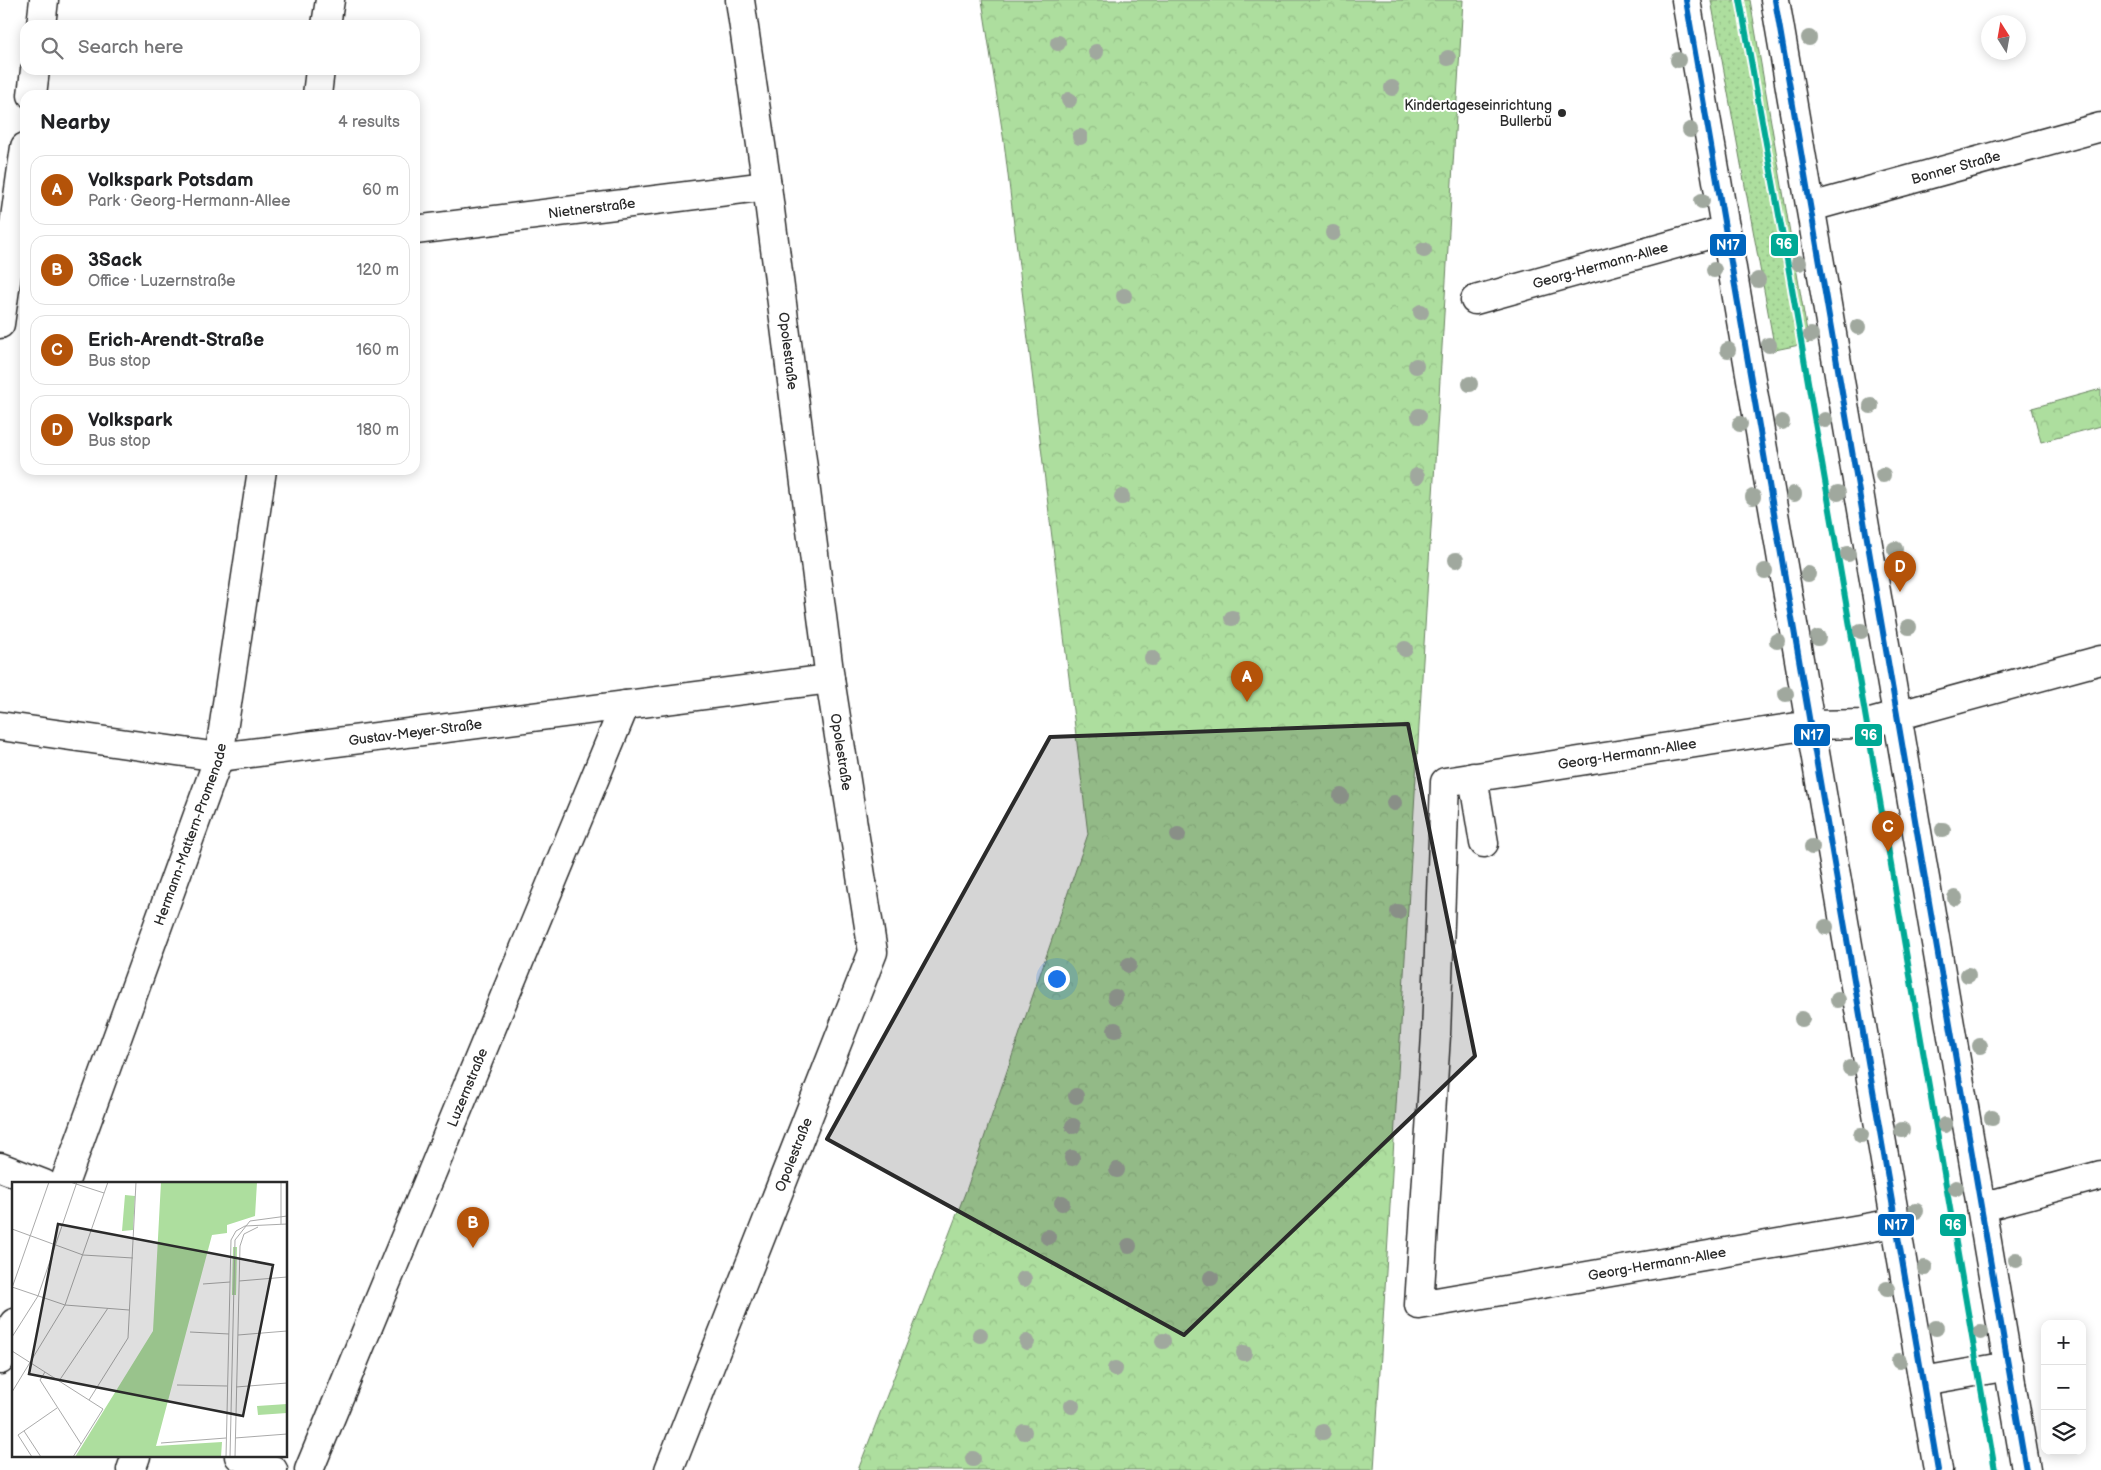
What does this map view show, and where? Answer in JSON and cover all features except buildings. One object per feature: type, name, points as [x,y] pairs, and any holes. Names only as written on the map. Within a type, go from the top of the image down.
[{"type":"street","points":[[42,20],[44,0]]},
{"type":"street","points":[[327,20],[330,0]]},
{"type":"street","name":"Opolestraße","points":[[669,1470],[873,952],[830,679],[768,186],[740,0]]},
{"type":"street","points":[[1686,0],[1938,1470]]},
{"type":"street","points":[[1775,0],[2026,1470]]},
{"type":"street","points":[[33,90],[34,75]]},
{"type":"street","points":[[318,90],[319,75]]},
{"type":"street","name":"Bonner Straße","points":[[1811,207],[2101,127]]},
{"type":"street","points":[[0,324],[14,196],[20,169]]},
{"type":"street","name":"Nietnerstraße","points":[[420,229],[768,186]]},
{"type":"street","name":"Georg-Hermann-Allee","points":[[1475,300],[1726,230]]},
{"type":"street","name":"Hermann-Mattern-Promenade","points":[[65,1182],[219,757],[261,475]]},
{"type":"street","name":"Georg-Hermann-Allee","points":[[1895,1223],[1418,1305],[1436,1035],[1445,782],[1810,725],[1867,724],[2101,660]]},
{"type":"street","name":"Gustav-Meyer-Straße","points":[[0,726],[219,757],[830,679]]},
{"type":"street","name":"Luzernstraße","points":[[309,1470],[625,705]]},
{"type":"street","points":[[1473,777],[1484,844]]},
{"type":"street","points":[[0,1167],[39,1182]]},
{"type":"street","points":[[1982,1207],[2101,1175]]},
{"type":"street","points":[[12,1329],[0,1362],[12,1367]]},
{"type":"street","points":[[1922,1381],[2008,1366]]},
{"type":"street","points":[[131,1470],[135,1458]]},
{"type":"street","points":[[244,1458],[273,1470]]},
{"type":"highlighted area","points":[[1408,724],[1475,1056],[1184,1335],[827,1139],[1050,737]]},
{"type":"green space","points":[[982,0],[1463,0],[1374,1470],[858,1470],[967,1188],[1088,834],[1004,142]]},
{"type":"green space","points":[[1711,0],[1750,0],[1809,343],[1775,350]]},
{"type":"green space","points":[[2101,389],[2101,426],[2041,442],[2032,408]]},
{"type":"transit line","name":"N17","points":[[1686,0],[1938,1470]]},
{"type":"transit line","name":"96","points":[[1740,0],[1785,248],[1995,1470]]},
{"type":"transit line","name":"N17","points":[[1775,0],[2026,1470]]},
{"type":"place","name":"Kindertageseinrichtung Bullerbü","points":[[1562,113]]},
{"type":"place","name":"Volkspark","points":[[1900,592]]},
{"type":"place","name":"Volkspark Potsdam","points":[[1247,702]]},
{"type":"place","name":"Erich-Arendt-Straße","points":[[1888,852]]},
{"type":"place","name":"3Sack","points":[[473,1248]]}]
